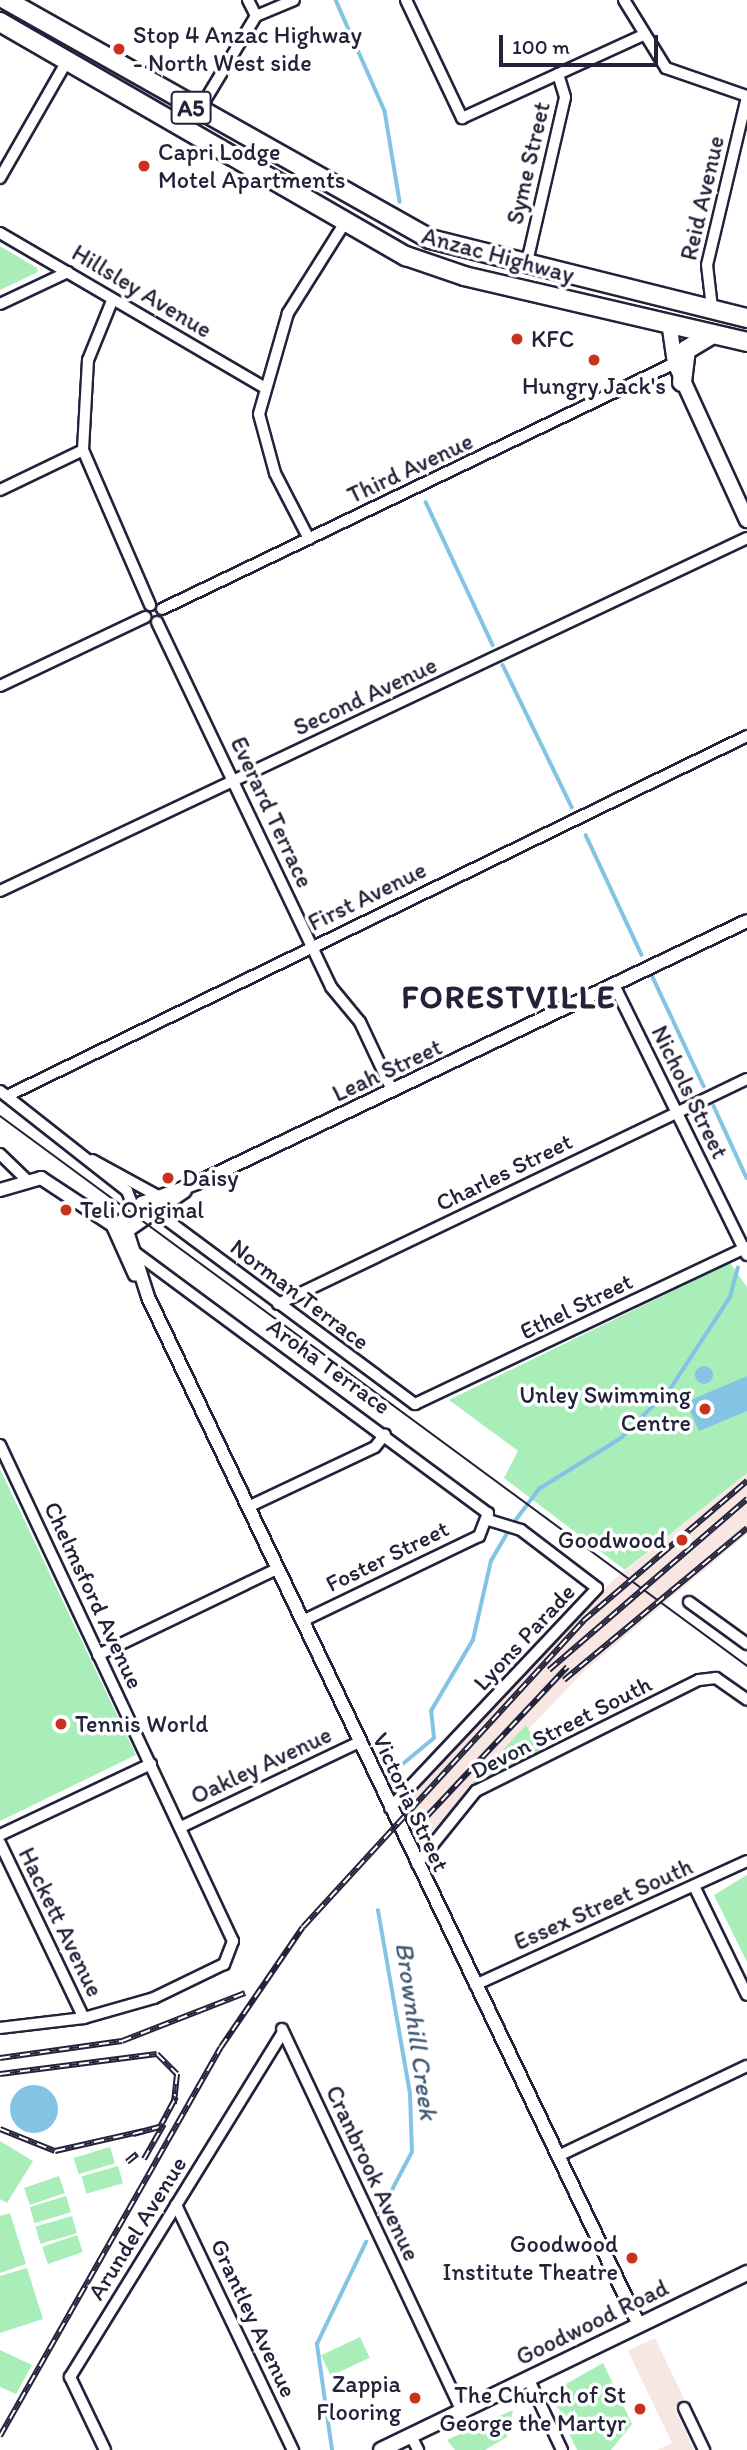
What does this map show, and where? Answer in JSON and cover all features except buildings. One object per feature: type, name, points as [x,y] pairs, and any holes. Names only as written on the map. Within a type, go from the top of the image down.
[{"type":"highway","name":"Anzac Highway","points":[[14,2],[366,209],[446,243],[527,262],[608,286],[747,318]]},
{"type":"highway","name":"Anzac Highway","points":[[0,22],[344,224],[464,276],[747,342]]},
{"type":"highway","points":[[130,100],[142,79]]},
{"type":"highway","points":[[446,243],[471,260],[464,276]]},
{"type":"highway","points":[[494,255],[488,272],[504,285]]},
{"type":"highway","points":[[608,286],[669,322],[688,310],[716,310]]},
{"type":"highway","points":[[682,382],[686,350],[713,334]]},
{"type":"main road","points":[[669,322],[675,363],[682,382],[747,520]]},
{"type":"main road","name":"Goodwood Road","points":[[381,2450],[747,2273]]},
{"type":"street","points":[[248,0],[256,16]]},
{"type":"street","points":[[198,112],[256,16],[294,0]]},
{"type":"street","points":[[406,0],[462,118],[641,36]]},
{"type":"street","points":[[624,0],[641,36],[682,78],[747,96]]},
{"type":"street","points":[[0,178],[67,61]]},
{"type":"street","name":"Syme Street","points":[[527,262],[565,97],[558,74]]},
{"type":"street","name":"Reid Avenue","points":[[716,310],[707,265],[747,96]]},
{"type":"street","points":[[309,539],[261,434],[262,386],[288,313],[344,224]]},
{"type":"street","name":"Hillsley Avenue","points":[[0,233],[112,301],[262,386]]},
{"type":"street","points":[[0,304],[68,272]]},
{"type":"street","points":[[0,686],[145,617],[150,605],[83,450],[88,360],[112,301]]},
{"type":"street","name":"Third Avenue","points":[[162,609],[675,363]]},
{"type":"street","points":[[0,489],[83,450]]},
{"type":"street","name":"Second Avenue","points":[[0,891],[747,538]]},
{"type":"street","points":[[145,617],[158,622],[162,609],[150,605]]},
{"type":"street","name":"Everard Terrace","points":[[158,622],[331,988],[360,1022],[392,1090]]},
{"type":"street","name":"First Avenue","points":[[3,1093],[747,736]]},
{"type":"street","name":"Leah Street","points":[[120,1229],[134,1208],[158,1196],[197,1183],[747,921]]},
{"type":"street","name":"Nichols Street","points":[[614,985],[746,1250]]},
{"type":"street","name":"Charles Street","points":[[278,1304],[747,1079]]},
{"type":"street","points":[[3,1093],[90,1159],[128,1192],[134,1208]]},
{"type":"street","points":[[0,1154],[25,1178]]},
{"type":"street","points":[[90,1159],[158,1196]]},
{"type":"street","points":[[0,1190],[25,1178],[46,1180],[120,1229]]},
{"type":"street","name":"Leah Street","points":[[120,1229],[155,1211],[197,1183]]},
{"type":"street","name":"Norman Terrace","points":[[155,1211],[411,1404],[424,1402]]},
{"type":"street","name":"Victoria Street","points":[[120,1229],[132,1250],[148,1297]]},
{"type":"street","name":"Victoria Street","points":[[120,1229],[148,1297],[639,2325]]},
{"type":"street","name":"Aroha Terrace","points":[[132,1250],[155,1264],[483,1507],[492,1522]]},
{"type":"street","name":"Ethel Street","points":[[424,1402],[746,1250]]},
{"type":"street","points":[[248,1507],[374,1447],[385,1434]]},
{"type":"street","name":"Chelmsford Avenue","points":[[1,1448],[233,1941],[231,1954],[224,1964],[154,1998],[84,2018]]},
{"type":"street","name":"Lyons Parade","points":[[390,1808],[597,1588],[521,1530],[492,1522]]},
{"type":"street","name":"Foster Street","points":[[302,1621],[479,1536],[492,1522]]},
{"type":"street","points":[[99,1655],[277,1569]]},
{"type":"street","points":[[689,1602],[747,1644]]},
{"type":"street","name":"Devon Street South","points":[[417,1864],[476,1791],[709,1677],[747,1700]]},
{"type":"street","name":"Oakley Avenue","points":[[181,1826],[359,1742]]},
{"type":"street","points":[[0,1835],[151,1764]]},
{"type":"street","name":"Hackett Avenue","points":[[0,1843],[84,2018]]},
{"type":"street","name":"Essex Street South","points":[[475,1984],[747,1861]]},
{"type":"street","points":[[694,1886],[747,1995]]},
{"type":"street","points":[[0,2028],[84,2018]]},
{"type":"street","name":"Arundel Avenue","points":[[105,2450],[70,2378],[282,2030]]},
{"type":"street","name":"Cranbrook Avenue","points":[[282,2030],[462,2411]]},
{"type":"street","points":[[558,2156],[747,2066]]},
{"type":"street","name":"Grantley Avenue","points":[[176,2205],[293,2450]]},
{"type":"street","points":[[528,2378],[562,2450]]},
{"type":"street","points":[[684,2408],[705,2450]]},
{"type":"street","points":[[411,2436],[418,2450]]},
{"type":"shaded area","points":[[747,1473],[747,1534],[583,1672],[419,1845],[414,1843],[400,1810],[404,1801],[610,1583]]},
{"type":"shaded area","points":[[655,2338],[685,2401],[674,2407],[694,2450],[657,2450],[672,2443],[628,2351]]},
{"type":"green space","points":[[0,246],[37,268],[38,272],[0,290]]},
{"type":"green space","points":[[730,1263],[747,1287],[747,1473],[625,1570],[504,1478],[518,1451],[449,1400]]},
{"type":"green space","points":[[0,1469],[136,1755],[0,1821]]},
{"type":"green space","points":[[526,1725],[541,1751],[473,1786],[427,1841],[473,1782]]},
{"type":"green space","points":[[747,1875],[747,1962],[714,1895]]},
{"type":"green space","points":[[0,2141],[33,2161],[7,2203],[0,2199]]},
{"type":"green space","points":[[110,2147],[115,2163],[79,2174],[74,2158]]},
{"type":"green space","points":[[118,2166],[123,2183],[86,2194],[81,2176]]},
{"type":"green space","points":[[59,2176],[65,2193],[30,2205],[24,2188]]},
{"type":"green space","points":[[66,2196],[71,2212],[35,2223],[30,2207]]},
{"type":"green space","points":[[10,2213],[26,2264],[0,2273],[0,2216]]},
{"type":"green space","points":[[72,2216],[77,2233],[40,2244],[35,2226]]},
{"type":"green space","points":[[77,2235],[83,2252],[48,2264],[42,2247]]},
{"type":"green space","points":[[27,2268],[43,2319],[0,2333],[0,2276]]},
{"type":"green space","points":[[360,2337],[370,2358],[331,2376],[321,2355]]},
{"type":"green space","points":[[0,2350],[32,2365],[16,2394],[0,2387]]},
{"type":"green space","points":[[603,2363],[632,2424],[611,2450],[577,2450],[550,2393]]},
{"type":"green space","points":[[513,2410],[507,2437],[485,2450],[455,2450],[447,2440]]},
{"type":"water","points":[[704,1366],[710,1369],[713,1375],[710,1381],[704,1384],[698,1381],[695,1375],[698,1369]]},
{"type":"water","points":[[747,1376],[747,1411],[699,1431],[686,1402]]},
{"type":"water","points":[[34,2085],[51,2092],[58,2109],[51,2126],[34,2133],[17,2126],[10,2109],[17,2092]]},
{"type":"waterway","name":"Brownhill Creek","points":[[336,0],[385,111],[400,202]]},
{"type":"waterway","name":"Brownhill Creek","points":[[426,502],[493,645]]},
{"type":"waterway","name":"Brownhill Creek","points":[[503,665],[572,807]]},
{"type":"waterway","name":"Brownhill Creek","points":[[586,835],[642,955]]},
{"type":"waterway","name":"Brownhill Creek","points":[[651,973],[704,1086]]},
{"type":"waterway","name":"Brownhill Creek","points":[[714,1106],[747,1178]]},
{"type":"waterway","name":"Brownhill Creek","points":[[390,1784],[399,1767],[434,1738],[431,1711],[473,1640],[491,1561],[512,1525],[539,1489],[621,1438],[671,1388],[730,1297],[738,1268]]},
{"type":"waterway","name":"Brownhill Creek","points":[[371,2230],[412,2152],[410,2094],[378,1911]]},
{"type":"waterway","name":"Brownhill Creek","points":[[332,2450],[317,2344],[366,2242]]},
{"type":"tram line","points":[[0,1116],[747,1666]]},
{"type":"railway","points":[[0,2436],[221,2047],[303,1927],[583,1621],[747,1481]]},
{"type":"railway","points":[[549,1670],[747,1499]]},
{"type":"railway","points":[[564,1680],[747,1528]]},
{"type":"railway","points":[[414,1830],[567,1667]]},
{"type":"railway","points":[[0,2058],[122,2041],[245,1993]]},
{"type":"railway","points":[[0,2074],[157,2054],[177,2074],[174,2104]]},
{"type":"railway","points":[[133,2134],[160,2127],[176,2097]]},
{"type":"railway","points":[[144,2159],[164,2124]]},
{"type":"railway","points":[[0,2129],[55,2151],[143,2131]]},
{"type":"railway","points":[[127,2162],[137,2154]]},
{"type":"place","name":"Stop 4 Anzac Highway - North West side","points":[[119,49]]},
{"type":"place","name":"Capri Lodge Motel Apartments","points":[[144,166]]},
{"type":"place","name":"KFC","points":[[517,339]]},
{"type":"place","name":"Hungry Jack's","points":[[594,360]]},
{"type":"place","name":"Daisy","points":[[168,1178]]},
{"type":"place","name":"Teli Original","points":[[66,1210]]},
{"type":"place","name":"Unley Swimming Centre","points":[[705,1409]]},
{"type":"place","name":"Goodwood","points":[[682,1540]]},
{"type":"place","name":"Tennis World","points":[[61,1724]]},
{"type":"place","name":"Goodwood Institute Theatre","points":[[632,2258]]},
{"type":"place","name":"Zappia Flooring","points":[[415,2398]]},
{"type":"place","name":"The Church of St George the Martyr","points":[[640,2409]]},
{"type":"district","name":"FORESTVILLE","points":[[509,997]]}]
